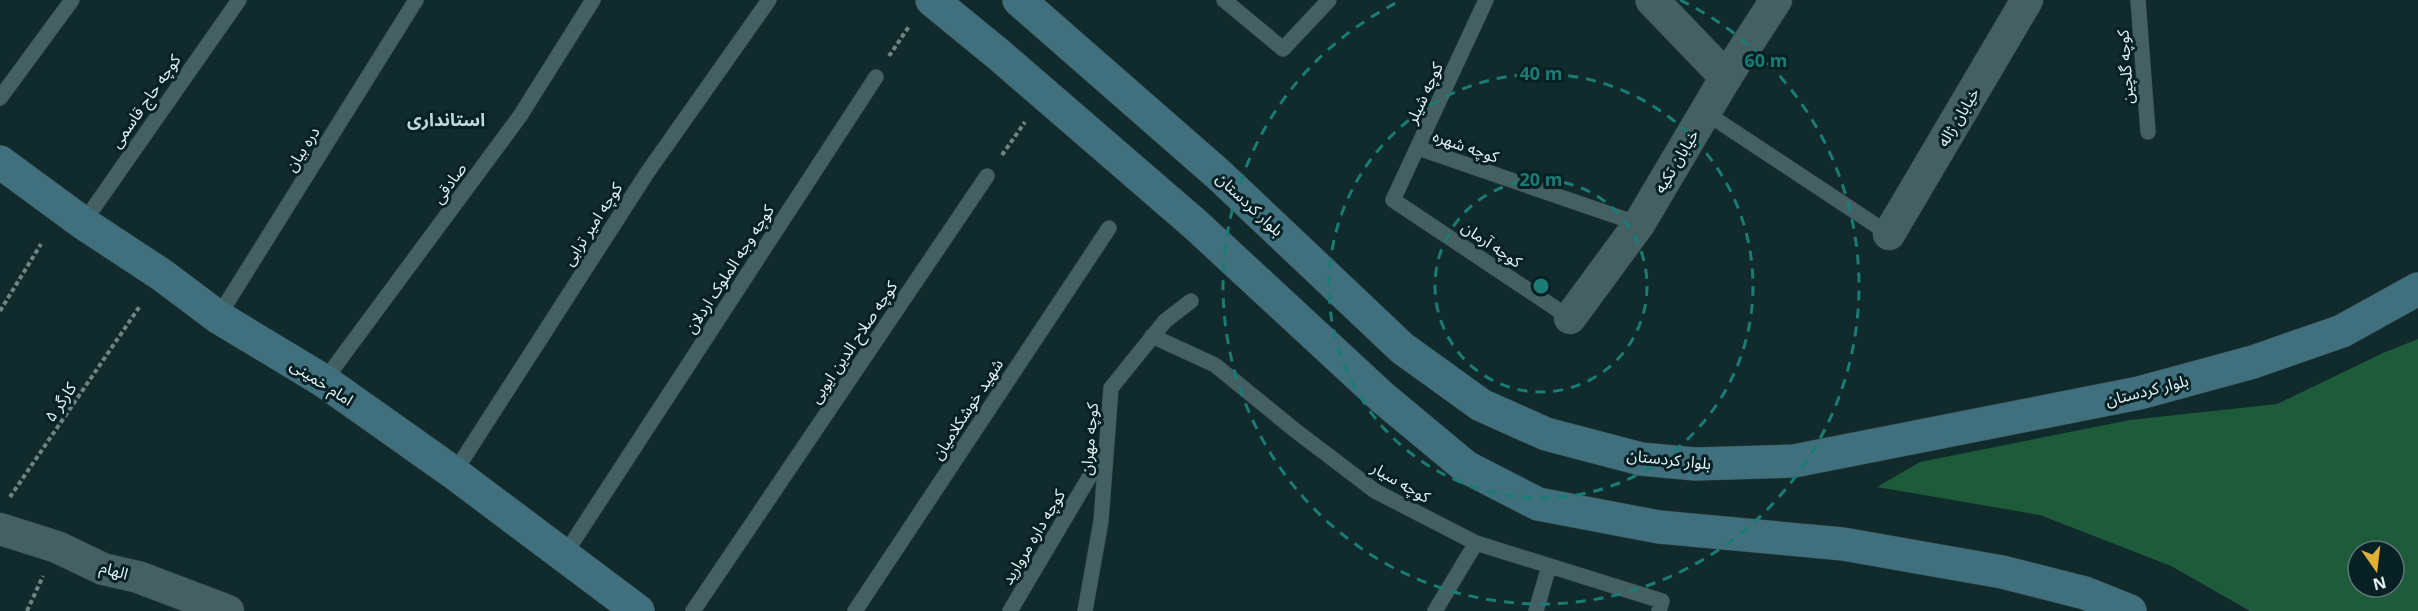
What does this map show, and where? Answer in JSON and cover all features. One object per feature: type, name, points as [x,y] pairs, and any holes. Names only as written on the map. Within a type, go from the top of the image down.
[{"type":"main road","name":"بلوار کردستان","points":[[1019,0],[1218,174],[1402,348],[1481,405],[1546,435],[1641,459],[1695,464],[1794,461],[2139,393],[2253,362],[2342,331],[2418,289]]},
{"type":"main road","points":[[923,10],[1044,94],[1196,225],[1383,398],[1466,467],[1538,504],[1659,527],[1843,544],[2002,572],[2085,593],[2130,611]]},
{"type":"main road","name":"امام خمینی","points":[[0,162],[83,223],[162,275],[218,316],[324,381],[454,473],[563,557],[638,611]]},
{"type":"street","points":[[1652,0],[1726,77]]},
{"type":"street","name":"خیابان تکیه","points":[[1570,318],[1638,224],[1726,77],[1776,0]]},
{"type":"street","name":"خیابان ژاله","points":[[1889,234],[2027,0]]},
{"type":"street","name":"الهام","points":[[3,516],[57,547],[103,569],[138,577],[228,611]]},
{"type":"lane","points":[[0,98],[72,0]]},
{"type":"lane","name":"کوچه حاج قاسمی","points":[[83,223],[238,0]]},
{"type":"lane","name":"دره بیان","points":[[218,316],[416,0]]},
{"type":"lane","name":"صادقی","points":[[324,381],[520,117],[593,0]]},
{"type":"lane","name":"کوچه امیر ترابی","points":[[454,473],[646,173],[769,0]]},
{"type":"lane","points":[[1224,0],[1283,49],[1329,0]]},
{"type":"lane","name":"کوچه شیلر","points":[[1393,200],[1486,0]]},
{"type":"lane","name":"کوچه گلچین","points":[[2138,0],[2148,132]]},
{"type":"lane","name":"کوچه وجه الملوک اردلان","points":[[563,557],[876,77]]},
{"type":"lane","points":[[1706,113],[1889,234]]},
{"type":"lane","name":"کوچه شهره","points":[[1418,148],[1638,224]]},
{"type":"lane","name":"کوچه صلاح الدین ایوبی","points":[[693,611],[987,176]]},
{"type":"lane","name":"کوچه آرمان","points":[[1393,200],[1570,318]]},
{"type":"lane","name":"شهید خوشکلامیان","points":[[855,611],[1109,228]]},
{"type":"lane","name":"کوچه مهران","points":[[1085,611],[1101,521],[1111,388],[1165,321],[1191,301]]},
{"type":"lane","name":"کوچه سیار","points":[[1152,336],[1215,365],[1375,491],[1476,543],[1549,566],[1660,606]]},
{"type":"lane","name":"کوچه داره مروارید","points":[[1010,611],[1106,450]]},
{"type":"lane","points":[[1435,611],[1476,543]]},
{"type":"lane","points":[[1536,611],[1549,566]]},
{"type":"path","points":[[876,77],[923,10]]},
{"type":"path","points":[[987,176],[1044,94]]},
{"type":"path","points":[[0,311],[41,244]]},
{"type":"path","name":"کارگر ۵","points":[[3,516],[140,306]]},
{"type":"green space","points":[[2418,339],[2418,611],[2250,611],[2171,566],[2040,515],[1877,487],[1920,462],[2130,420],[2277,404],[2383,353]]},
{"type":"district","name":"استانداری","points":[[446,119]]}]
